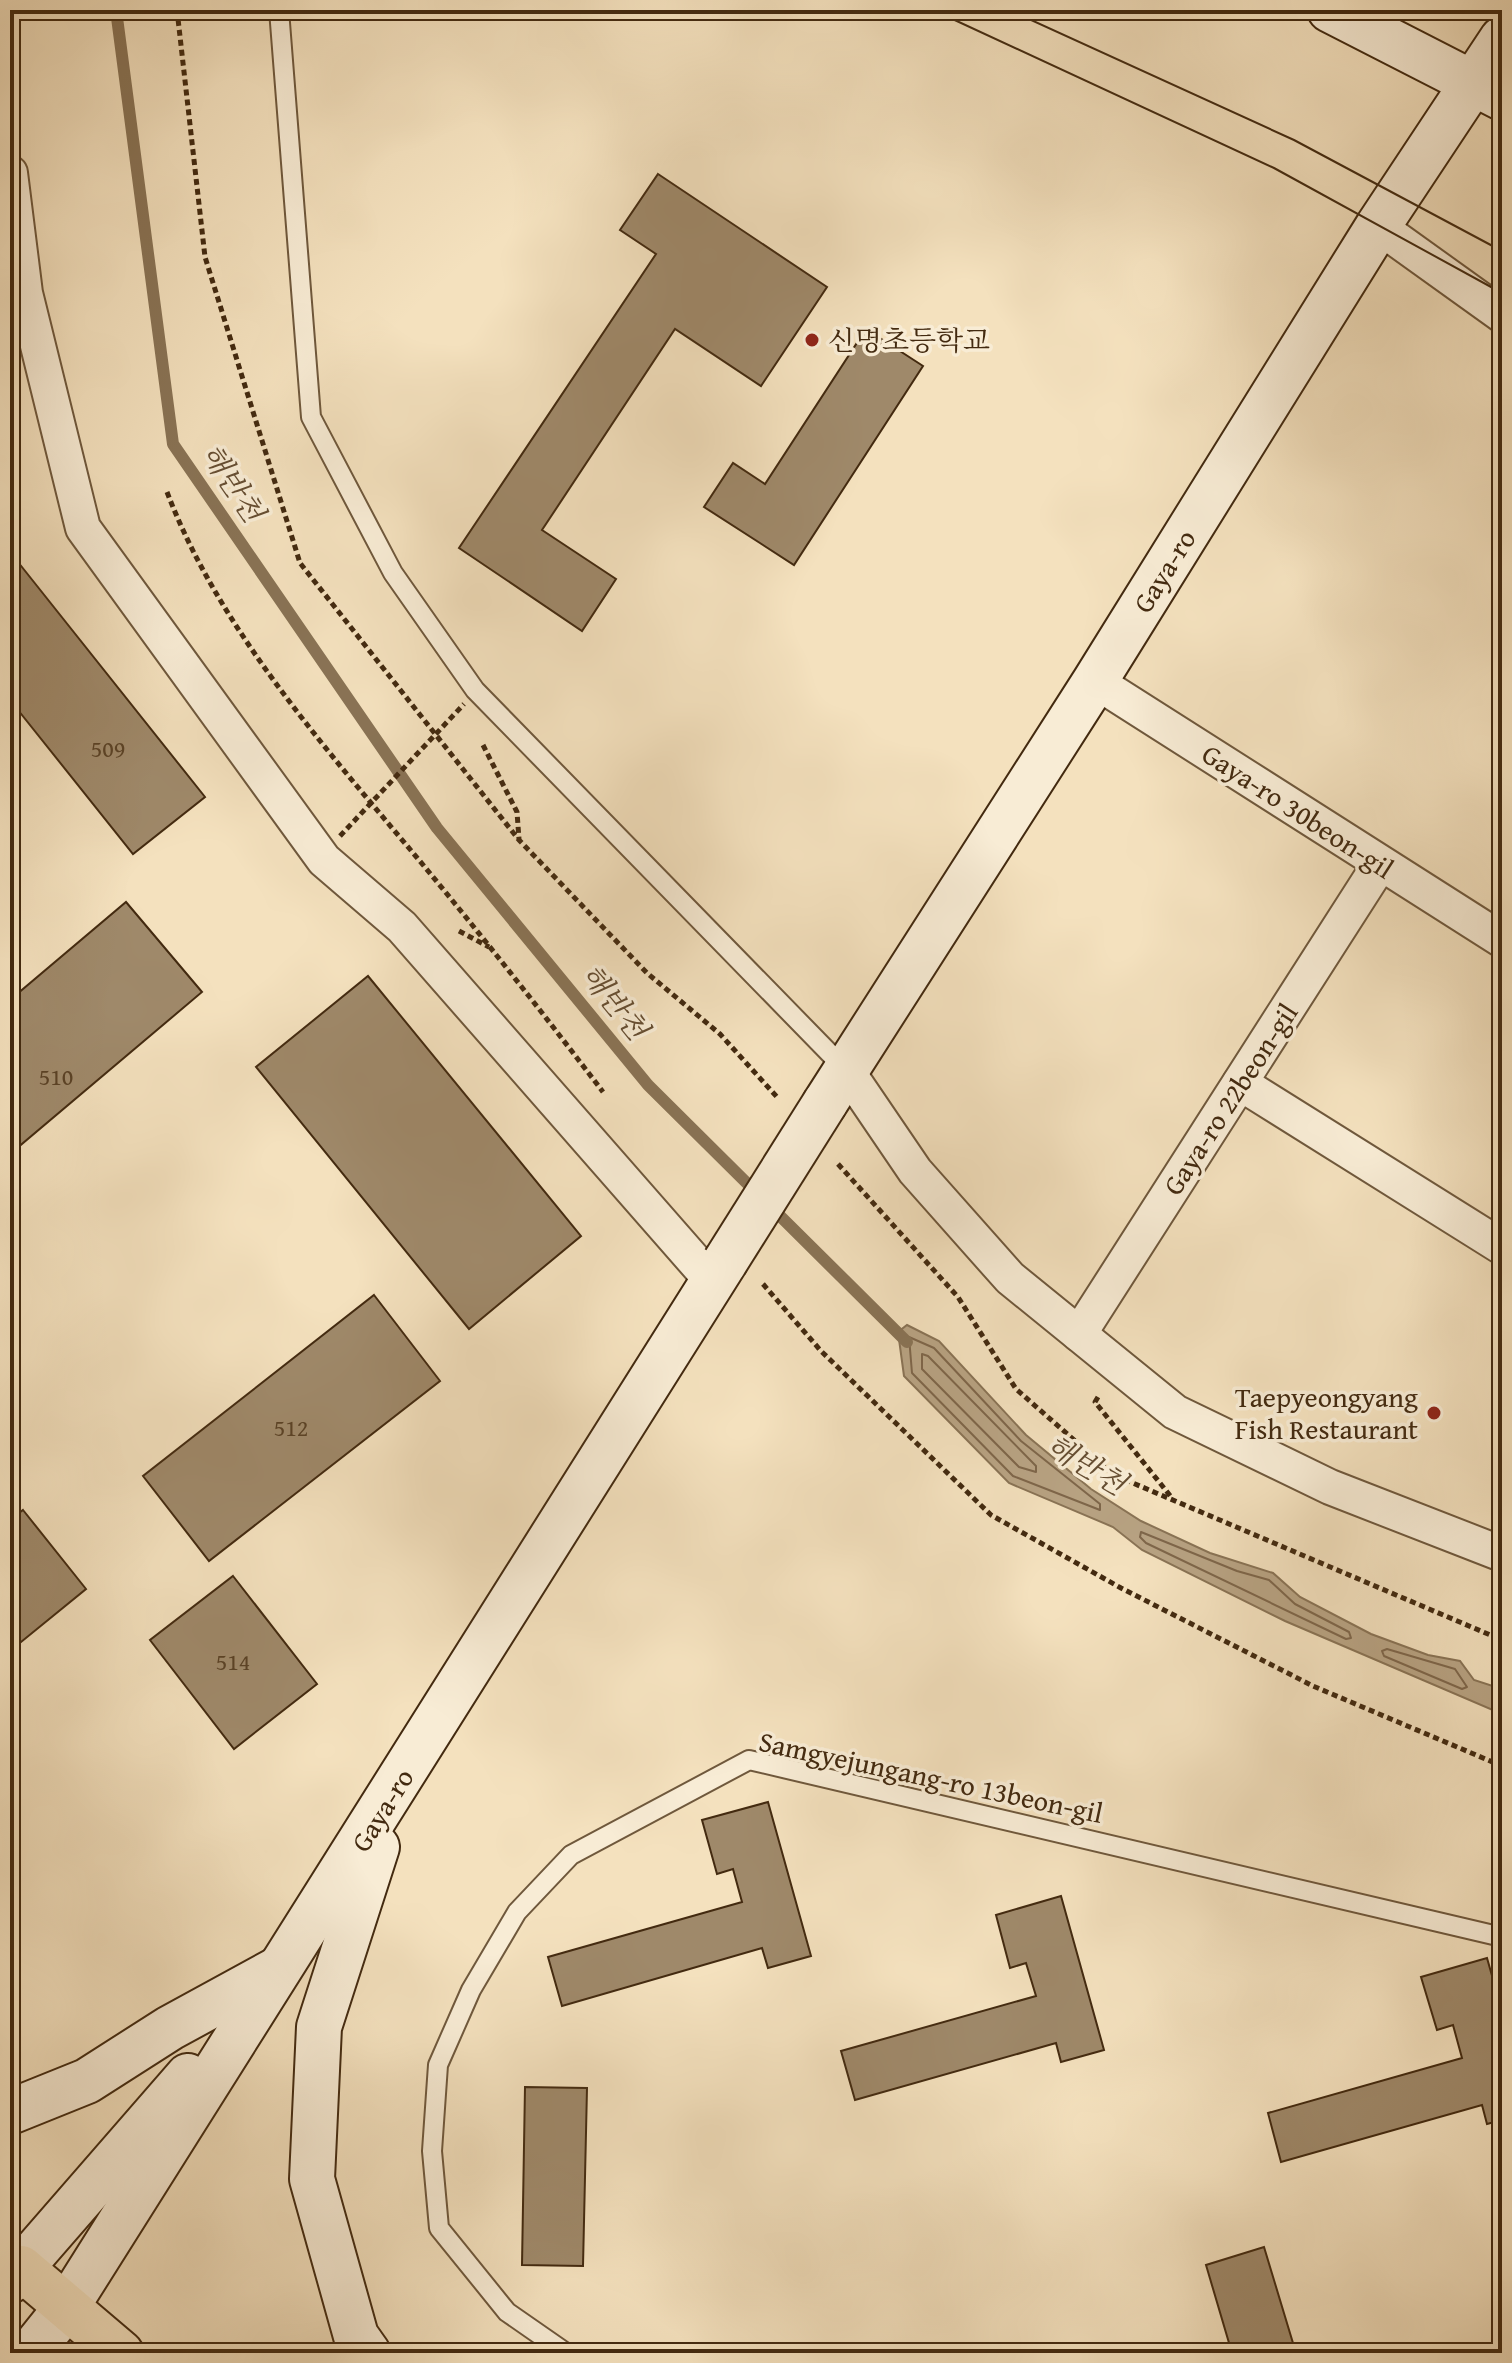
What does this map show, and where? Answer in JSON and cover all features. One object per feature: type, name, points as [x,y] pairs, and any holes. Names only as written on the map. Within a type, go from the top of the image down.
[{"type":"main road","points":[[1330,10],[1488,89]]},
{"type":"main road","name":"Gaya-ro","points":[[30,2353],[66,2308],[284,1966],[719,1272],[1095,681],[1378,226],[1488,89],[1502,39]]},
{"type":"main road","points":[[368,2353],[356,2336],[312,2179],[319,2027],[398,1785]]},
{"type":"main road","points":[[10,2112],[87,2081],[170,2028],[284,1966]]},
{"type":"main road","points":[[121,2353],[14,2269],[284,1966]]},
{"type":"street","points":[[10,173],[25,293],[83,528],[324,860],[402,927],[719,1272]]},
{"type":"street","points":[[1378,226],[1502,315]]},
{"type":"street","name":"Gaya-ro 30beon-gil","points":[[1095,681],[1502,940]]},
{"type":"street","name":"Gaya-ro 22beon-gil","points":[[1079,1334],[1380,864]]},
{"type":"street","points":[[1240,1083],[1502,1247]]},
{"type":"street","points":[[836,1087],[1010,1278],[1175,1412],[1330,1487],[1502,1554]]},
{"type":"lane","points":[[279,10],[311,417],[393,573],[469,697],[836,1087]]},
{"type":"lane","name":"Samgyejungang-ro 13beon-gil","points":[[566,2353],[507,2312],[439,2228],[432,2151],[438,2065],[471,1990],[517,1912],[571,1855],[749,1760],[1502,1937]]},
{"type":"path","points":[[340,836],[469,697]]},
{"type":"path","points":[[469,697],[478,736],[517,812],[519,840]]},
{"type":"path","points":[[1118,1365],[1095,1402],[1175,1502]]},
{"type":"water","points":[[907,1325],[939,1341],[1026,1435],[1091,1489],[1141,1521],[1210,1553],[1273,1573],[1300,1597],[1371,1634],[1428,1655],[1460,1661],[1474,1680],[1502,1689],[1502,1714],[1285,1621],[1142,1550],[1113,1527],[1009,1483],[904,1376],[898,1332]]},
{"type":"building","points":[[658,174],[827,287],[761,386],[675,329],[542,530],[616,579],[582,631],[459,548],[656,254],[620,230]]},
{"type":"building","points":[[866,329],[923,366],[794,565],[704,507],[733,463],[765,484]]},
{"type":"building","points":[[10,552],[205,797],[133,854],[10,700]]},
{"type":"building","points":[[126,902],[202,992],[10,1154],[10,1000]]},
{"type":"building","points":[[368,976],[581,1236],[469,1329],[256,1067]]},
{"type":"building","points":[[374,1295],[440,1381],[209,1561],[143,1476]]},
{"type":"building","points":[[23,1510],[86,1589],[10,1651],[10,1520]]},
{"type":"building","points":[[233,1576],[317,1684],[234,1749],[150,1640]]},
{"type":"building","points":[[768,1802],[811,1956],[768,1968],[762,1948],[562,2006],[548,1957],[742,1902],[733,1869],[717,1874],[702,1820]]},
{"type":"building","points":[[1061,1896],[1104,2050],[1061,2062],[1056,2043],[855,2100],[841,2051],[1036,1996],[1026,1963],[1010,1968],[996,1915]]},
{"type":"building","points":[[1487,1958],[1502,2011],[1502,2120],[1487,2124],[1482,2105],[1281,2162],[1268,2113],[1462,2058],[1453,2025],[1437,2030],[1421,1977]]},
{"type":"building","points":[[525,2087],[587,2088],[583,2266],[522,2265]]},
{"type":"building","points":[[1264,2247],[1296,2353],[1232,2353],[1206,2265]]},
{"type":"waterway","name":"해반천","points":[[116,10],[173,444],[437,828],[648,1085],[907,1342]]},
{"type":"tram line","points":[[933,10],[1274,168],[1502,293]]},
{"type":"tram line","points":[[1009,10],[1294,140],[1502,251]]},
{"type":"place","name":"신명초등학교","points":[[812,340]]},
{"type":"place","name":"Taepyeongyang Fish Restaurant","points":[[1434,1413]]}]
